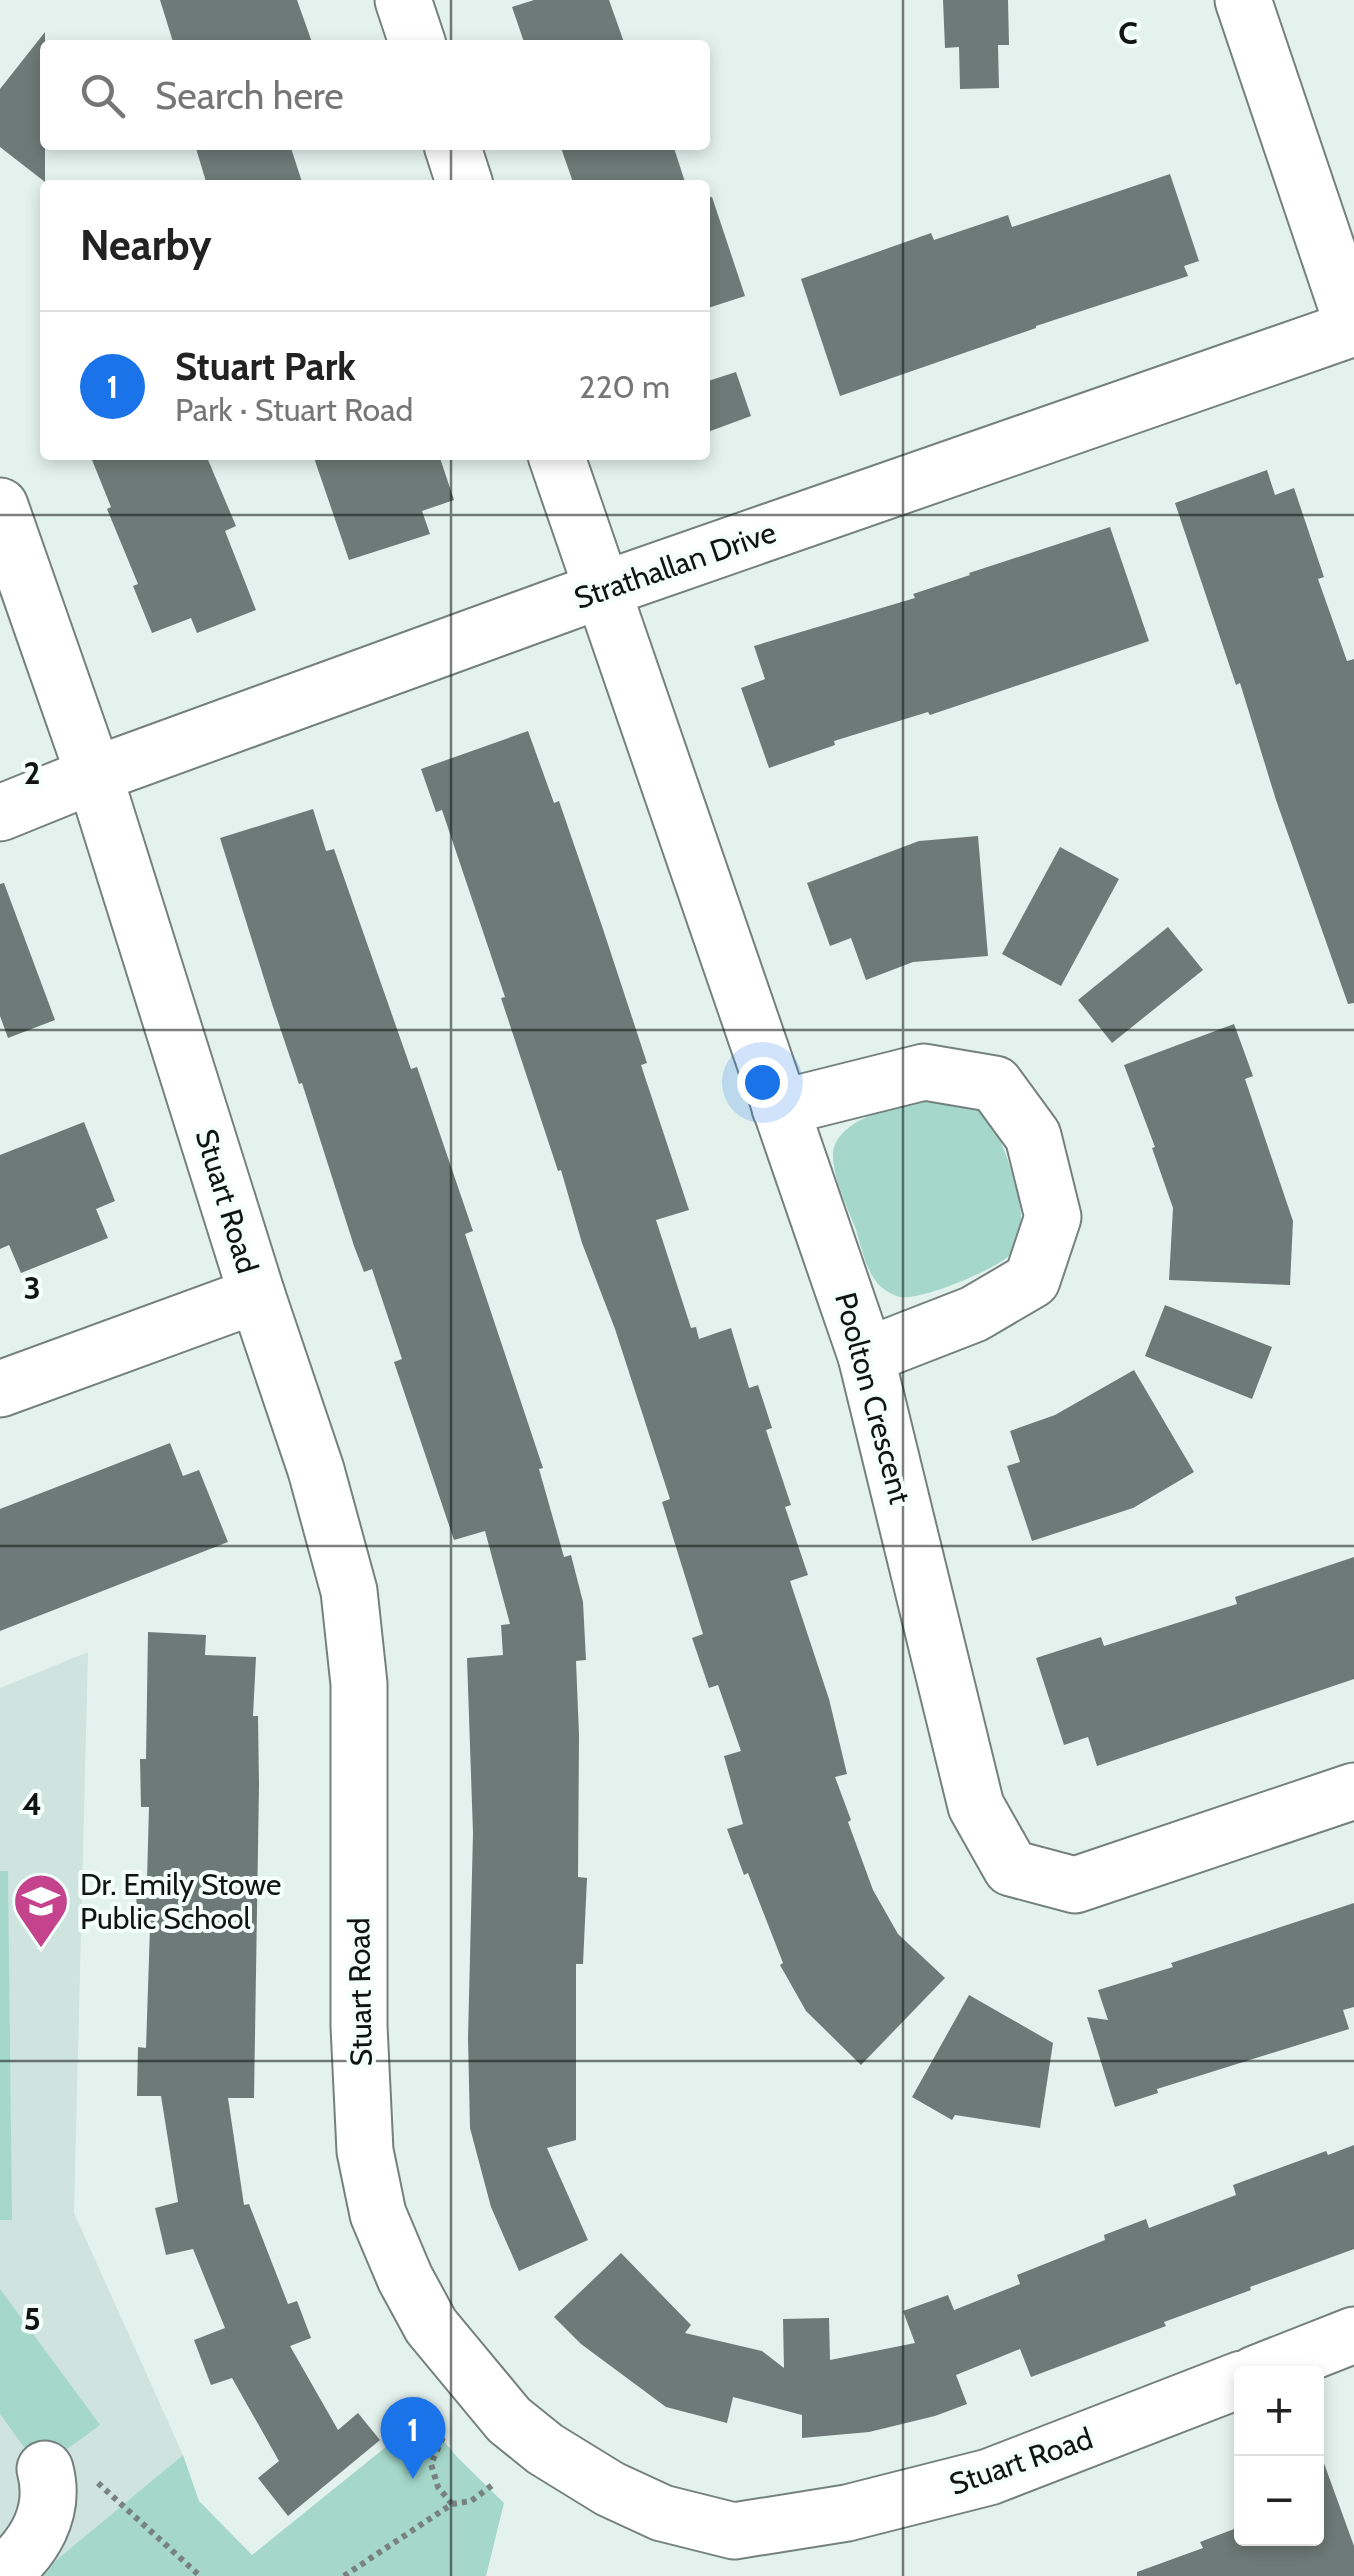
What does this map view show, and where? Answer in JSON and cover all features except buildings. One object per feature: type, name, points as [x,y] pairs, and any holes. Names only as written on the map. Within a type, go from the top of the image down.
[{"type":"street","points":[[403,0],[416,40]]},
{"type":"street","points":[[1242,0],[1354,328]]},
{"type":"street","points":[[454,150],[463,180]]},
{"type":"street","name":"Strathallan Drive","points":[[0,813],[602,590],[1354,328]]},
{"type":"street","name":"Poolton Crescent","points":[[558,460],[866,1356],[976,1806],[1011,1868],[1075,1885],[1354,1791]]},
{"type":"street","name":"Stuart Road","points":[[0,506],[94,775],[316,1470],[348,1591],[359,1684],[359,2026],[365,2150],[378,2214],[431,2326],[509,2420],[545,2450],[734,2554],[847,2513],[989,2477],[1234,2382]]},
{"type":"street","points":[[780,1108],[924,1072],[994,1084],[1033,1136],[1053,1217],[1032,1280],[974,1314],[866,1356]]},
{"type":"street","points":[[0,1389],[257,1295]]},
{"type":"street","points":[[1275,2366],[1354,2335]]},
{"type":"street","points":[[0,2576],[24,2557],[40,2531],[50,2488],[46,2470]]},
{"type":"path","points":[[444,2435],[431,2464],[438,2486],[452,2504]]},
{"type":"path","points":[[46,2470],[66,2454],[200,2576]]},
{"type":"path","points":[[344,2576],[452,2504],[471,2501],[495,2483]]},
{"type":"shaded area","name":"Dr. Emily Stowe Public School","points":[[88,1652],[74,2213],[183,2455],[37,2576],[0,2576],[0,1688]]},
{"type":"green space","points":[[938,1096],[970,1105],[993,1127],[1014,1180],[1021,1235],[1011,1255],[982,1272],[926,1294],[900,1297],[880,1286],[868,1267],[833,1157],[836,1143],[858,1122],[891,1108]]},
{"type":"green space","points":[[0,1871],[8,1871],[12,2220],[0,2220]]},
{"type":"green space","points":[[0,2289],[100,2425],[40,2469],[0,2414]]},
{"type":"green space","points":[[423,2417],[504,2503],[486,2576],[37,2576],[183,2455],[199,2501],[252,2555]]},
{"type":"place","name":"Dr. Emily Stowe Public School","points":[[41,1950]]},
{"type":"place","name":"Stuart Park","points":[[413,2479]]}]
